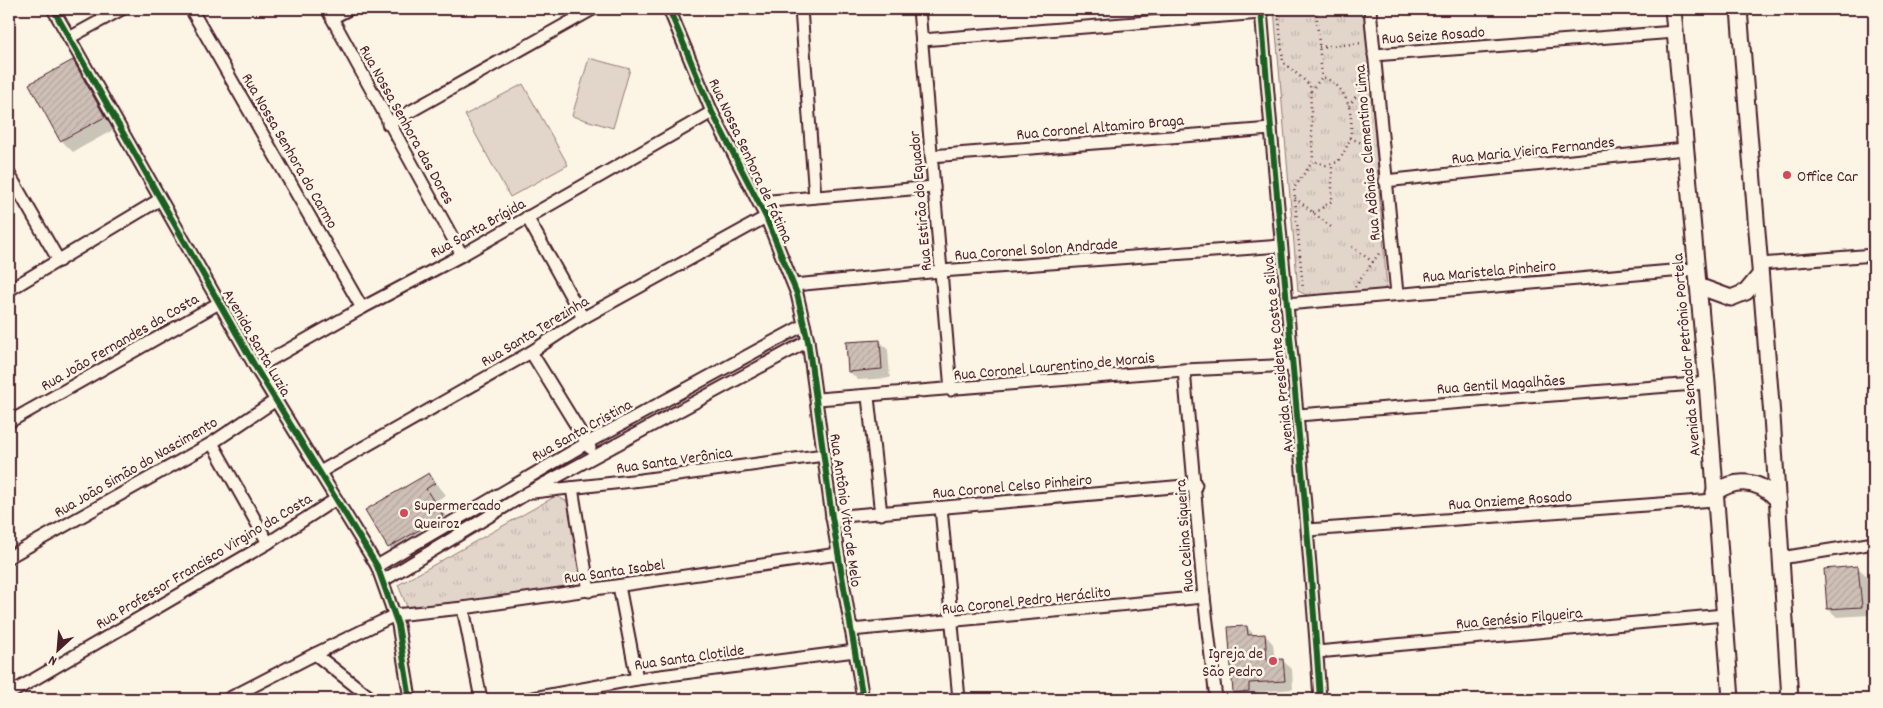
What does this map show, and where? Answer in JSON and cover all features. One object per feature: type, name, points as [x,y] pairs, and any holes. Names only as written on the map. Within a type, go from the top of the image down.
[{"type":"street","name":"Avenida Santa Luzia","points":[[52,9],[256,368],[378,566],[395,615],[410,699]]},
{"type":"street","points":[[69,38],[122,9]]},
{"type":"street","name":"Rua Nossa Senhora do Carmo","points":[[191,9],[362,308]]},
{"type":"street","points":[[329,14],[349,9]]},
{"type":"street","points":[[388,124],[593,9]]},
{"type":"street","name":"Rua Nossa Senhora de Fátima","points":[[669,9],[712,112],[766,216],[794,285],[804,325]]},
{"type":"street","points":[[801,9],[815,197]]},
{"type":"street","name":"Rua Estirão do Equador","points":[[919,9],[951,390]]},
{"type":"street","name":"Rua Adônias Clementino Lima","points":[[1370,9],[1369,54],[1385,181],[1396,294]]},
{"type":"street","name":"Avenida Senador Petrônio Portela","points":[[1673,9],[1684,149],[1707,383],[1714,497],[1731,699]]},
{"type":"street","points":[[1739,9],[1778,500],[1790,699]]},
{"type":"street","points":[[922,40],[1261,11]]},
{"type":"street","name":"Avenida Presidente Costa e Silva","points":[[1261,11],[1280,246],[1308,530],[1320,699]]},
{"type":"street","name":"Rua Nossa Senhora das Dores","points":[[329,14],[462,255]]},
{"type":"street","name":"Rua Seize Rosado","points":[[1369,54],[1675,32]]},
{"type":"street","name":"Rua Santa Brígida","points":[[256,368],[362,308],[462,255],[712,112]]},
{"type":"street","name":"Rua Coronel Altamiro Braga","points":[[931,156],[1271,129]]},
{"type":"street","name":"Rua Maria Vieira Fernandes","points":[[1385,181],[1684,149]]},
{"type":"street","points":[[9,174],[59,261]]},
{"type":"street","points":[[759,202],[934,187]]},
{"type":"street","points":[[9,290],[159,200]]},
{"type":"street","name":"Rua Santa Terezinha","points":[[320,472],[531,352],[583,318],[766,216]]},
{"type":"street","points":[[527,217],[583,318]]},
{"type":"street","name":"Rua Coronel Solon Andrade","points":[[794,285],[941,271],[1280,246]]},
{"type":"street","points":[[1760,270],[1874,255]]},
{"type":"street","name":"Rua Maristela Pinheiro","points":[[1286,304],[1695,270]]},
{"type":"street","points":[[1698,286],[1721,296],[1731,298],[1746,292],[1760,270]]},
{"type":"street","name":"Rua João Fernandes da Costa","points":[[9,422],[219,303]]},
{"type":"street","name":"Rua Antônio Vitor de Melo","points":[[804,325],[818,399],[832,517],[863,699]]},
{"type":"street","name":"Rua Santa Cristina","points":[[378,566],[587,443],[804,325]]},
{"type":"street","name":"Rua Santa Cristina","points":[[384,580],[528,492],[808,341]]},
{"type":"street","points":[[531,352],[595,456]]},
{"type":"street","name":"Rua Coronel Laurentino de Morais","points":[[818,399],[951,390],[1184,370],[1292,365]]},
{"type":"street","name":"Rua Celina Siqueira","points":[[1184,370],[1196,485],[1204,597],[1216,699]]},
{"type":"street","name":"Rua Gentil Magalhães","points":[[1298,415],[1707,383]]},
{"type":"street","points":[[868,396],[881,514]]},
{"type":"street","name":"Rua João Simão do Nascimento","points":[[9,557],[212,443],[276,400]]},
{"type":"street","points":[[212,443],[268,543]]},
{"type":"street","name":"Rua Santa Verônica","points":[[528,492],[824,455]]},
{"type":"street","points":[[1714,497],[1732,483],[1748,482],[1758,484],[1778,500]]},
{"type":"street","name":"Rua Coronel Celso Pinheiro","points":[[832,517],[1196,485]]},
{"type":"street","points":[[572,488],[589,591]]},
{"type":"street","name":"Rua Onzieme Rosado","points":[[1308,530],[1714,497]]},
{"type":"street","name":"Rua Professor Francisco Virgino da Costa","points":[[9,694],[268,543],[336,499]]},
{"type":"street","points":[[941,508],[960,699]]},
{"type":"street","points":[[1781,558],[1874,543]]},
{"type":"street","name":"Rua Santa Isabel","points":[[395,615],[464,608],[589,591],[838,554]]},
{"type":"street","points":[[619,586],[637,679]]},
{"type":"street","name":"Rua Coronel Pedro Heráclito","points":[[851,630],[1204,597]]},
{"type":"street","points":[[464,608],[481,699]]},
{"type":"street","points":[[228,699],[395,615]]},
{"type":"street","name":"Rua Genésio Filgueira","points":[[1317,652],[1724,615]]},
{"type":"street","name":"Rua Santa Clotilde","points":[[528,699],[575,695],[637,679],[855,651]]},
{"type":"street","points":[[315,654],[372,699]]},
{"type":"street","points":[[243,691],[252,699]]},
{"type":"path","points":[[1278,9],[1283,62],[1306,81],[1310,92],[1313,161],[1294,188],[1302,288],[1304,292]]},
{"type":"path","points":[[1310,92],[1322,77],[1316,9]]},
{"type":"path","points":[[1364,34],[1364,42],[1369,54]]},
{"type":"path","points":[[1319,47],[1364,42]]},
{"type":"path","points":[[1313,161],[1332,164],[1338,162],[1350,138],[1349,106],[1339,88],[1329,79],[1322,77]]},
{"type":"path","points":[[1349,106],[1367,80],[1368,90]]},
{"type":"path","points":[[1350,138],[1372,148],[1372,138]]},
{"type":"path","points":[[1313,212],[1332,201],[1332,164]]},
{"type":"path","points":[[1295,198],[1331,227]]},
{"type":"path","points":[[1352,246],[1373,262]]},
{"type":"path","points":[[1361,289],[1353,290],[1380,252],[1381,260]]},
{"type":"green space","points":[[1274,9],[1365,9],[1387,284],[1384,290],[1379,292],[1311,297],[1298,291]]},
{"type":"green space","points":[[589,58],[630,69],[613,128],[572,116]]},
{"type":"green space","points":[[523,84],[568,165],[510,197],[465,115]]},
{"type":"green space","points":[[556,496],[568,502],[583,585],[408,609],[398,585]]},
{"type":"building","points":[[73,60],[105,117],[60,141],[29,84]]},
{"type":"building","points":[[880,340],[882,369],[848,372],[846,342]]},
{"type":"building","name":"Supermercado Queiroz","points":[[429,473],[435,483],[426,489],[443,516],[388,548],[365,510]]},
{"type":"building","points":[[1858,566],[1862,607],[1827,609],[1824,569]]},
{"type":"building","name":"Igreja de São Pedro","points":[[1247,626],[1248,635],[1265,634],[1267,660],[1283,659],[1285,681],[1249,683],[1249,691],[1233,693],[1228,627]]},
{"type":"cycle path","points":[[53,9],[256,368],[377,566],[398,625],[410,699]]},
{"type":"cycle path","points":[[669,9],[712,112],[766,217],[797,294],[808,341],[832,517],[863,699]]},
{"type":"cycle path","points":[[1261,9],[1307,526],[1320,699]]},
{"type":"place","name":"Office Car","points":[[1787,175]]},
{"type":"place","name":"Supermercado Queiroz","points":[[404,513]]},
{"type":"place","name":"Igreja de São Pedro","points":[[1273,661]]}]
